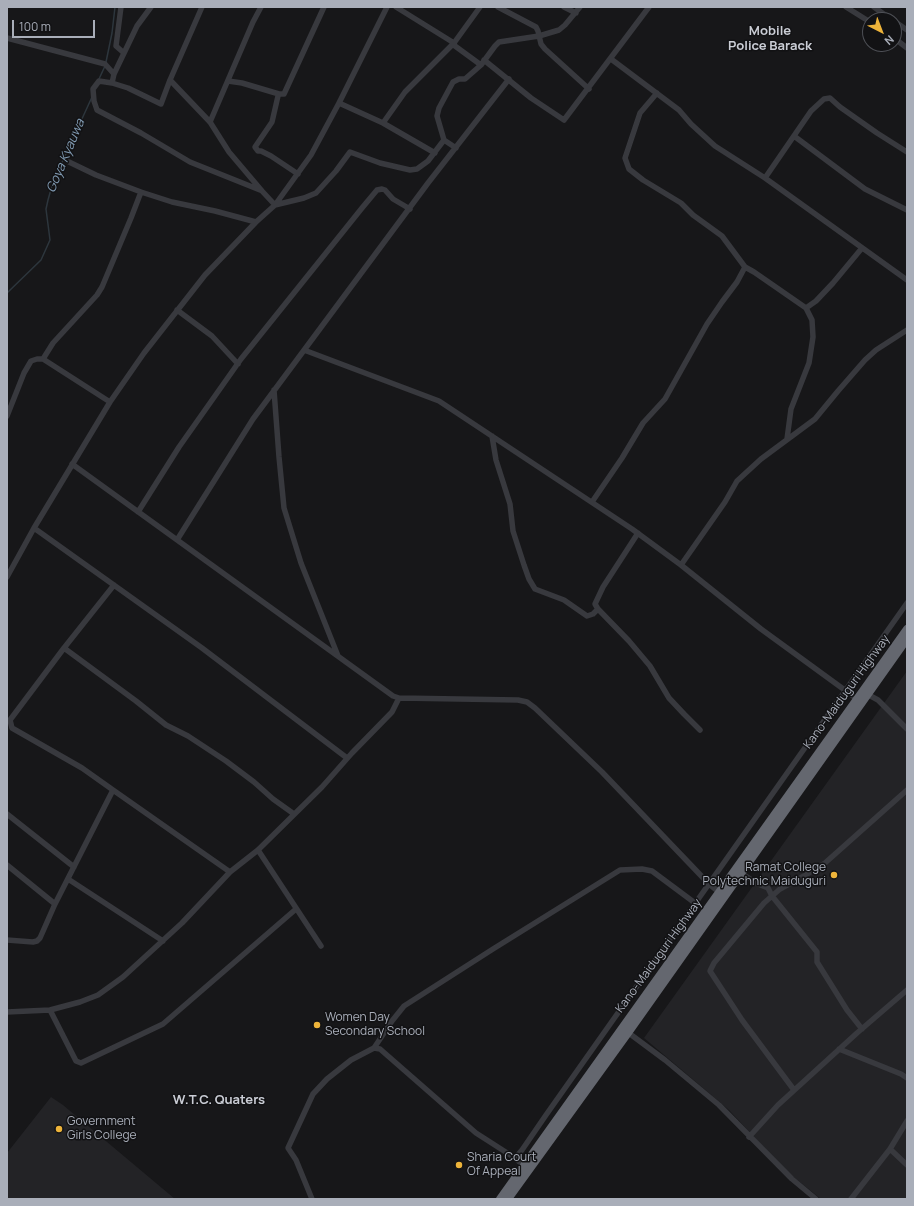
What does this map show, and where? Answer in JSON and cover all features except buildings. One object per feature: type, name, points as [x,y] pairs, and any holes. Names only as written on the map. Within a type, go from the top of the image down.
[{"type":"highway","name":"Kano-Maiduguri Highway","points":[[508,1199],[719,892],[907,629]]},
{"type":"highway","name":"Kano-Maiduguri Highway","points":[[500,1199],[741,873],[907,639]]},
{"type":"street","points":[[121,7],[116,46],[124,53]]},
{"type":"street","points":[[112,83],[114,74],[137,26],[150,7]]},
{"type":"street","points":[[202,7],[161,104],[128,88],[100,81],[93,89],[94,101],[97,110],[141,133],[190,162],[262,191]]},
{"type":"street","points":[[210,122],[237,58],[261,7]]},
{"type":"street","points":[[228,81],[242,83],[279,94],[284,94],[324,7]]},
{"type":"street","points":[[7,577],[34,528],[110,402],[177,310],[205,275],[275,204],[311,155],[387,7]]},
{"type":"street","points":[[396,7],[454,43],[454,46],[483,62],[509,79],[531,98],[564,120],[589,89],[649,7]]},
{"type":"street","points":[[383,123],[405,92],[454,43],[480,7]]},
{"type":"street","points":[[498,7],[536,27],[541,44],[545,49],[589,89]]},
{"type":"street","points":[[564,7],[576,13]]},
{"type":"street","points":[[456,148],[444,140],[437,116],[439,108],[453,82],[458,79],[465,79],[483,62],[499,42],[538,36],[559,30],[580,7]]},
{"type":"street","points":[[846,7],[862,17]]},
{"type":"street","points":[[7,38],[105,64],[114,74]]},
{"type":"street","points":[[611,59],[679,110],[691,124],[715,146],[765,178],[907,280]]},
{"type":"street","points":[[177,540],[253,419],[428,183],[509,79]]},
{"type":"street","points":[[170,80],[210,122],[229,152],[275,204]]},
{"type":"street","points":[[656,93],[640,113],[625,158],[629,169],[643,180],[681,203],[693,215],[722,236],[745,267],[806,308],[812,320],[814,337],[809,362],[792,409],[787,439]]},
{"type":"street","points":[[279,94],[272,122],[255,147],[258,151],[271,156],[298,174]]},
{"type":"street","points":[[765,178],[812,111],[824,99],[830,98],[840,107],[877,133],[907,152]]},
{"type":"street","points":[[339,103],[383,123],[435,153]]},
{"type":"street","points":[[794,136],[866,190],[907,210]]},
{"type":"street","points":[[275,204],[304,198],[316,193],[336,171],[350,152],[380,163],[410,170],[417,169],[435,153],[444,140]]},
{"type":"street","points":[[69,162],[96,175],[172,202],[215,211],[256,222]]},
{"type":"street","points":[[138,512],[179,447],[238,364],[377,190],[385,190],[393,199],[410,209]]},
{"type":"street","points":[[43,359],[53,343],[97,295],[102,287],[141,192]]},
{"type":"street","points":[[806,308],[816,301],[833,283],[862,248]]},
{"type":"street","points":[[592,502],[643,424],[665,399],[707,324],[737,282],[745,267]]},
{"type":"street","points":[[177,310],[212,336],[238,364]]},
{"type":"street","points":[[681,565],[725,502],[737,481],[761,459],[815,419],[838,390],[876,350],[907,330]]},
{"type":"street","points":[[304,350],[439,401],[638,534],[681,565],[761,629],[857,699]]},
{"type":"street","points":[[7,416],[24,373],[31,362],[37,359],[43,359],[110,402]]},
{"type":"street","points":[[274,390],[278,457],[284,508],[301,564],[339,656]]},
{"type":"street","points":[[492,436],[496,460],[510,504],[513,531],[524,565],[535,589],[564,600],[587,616],[593,614],[598,609]]},
{"type":"street","points":[[72,464],[393,696],[399,698],[518,700],[527,702],[602,772],[709,884],[719,892]]},
{"type":"street","points":[[34,528],[202,648],[347,758]]},
{"type":"street","points":[[638,534],[599,592],[596,604],[598,609],[646,660],[670,698],[700,730]]},
{"type":"street","points":[[114,585],[9,719],[12,728],[82,768],[230,872]]},
{"type":"street","points":[[515,1158],[907,603]]},
{"type":"street","points":[[64,648],[166,725],[188,736],[226,761],[294,814]]},
{"type":"street","points":[[867,694],[878,700],[907,729]]},
{"type":"street","points":[[7,1012],[50,1010],[80,1002],[98,995],[123,977],[163,941],[230,872],[258,850],[322,787],[347,758],[392,712],[399,698]]},
{"type":"street","points":[[7,940],[37,941],[113,790]]},
{"type":"street","points":[[794,1090],[742,1020],[710,971],[714,962],[764,903],[780,889],[825,863],[907,790]]},
{"type":"street","points":[[7,814],[74,867]]},
{"type":"street","points":[[258,850],[321,946]]},
{"type":"street","points":[[7,865],[55,904]]},
{"type":"street","points":[[312,1199],[296,1160],[288,1148],[313,1094],[327,1079],[352,1060],[374,1048],[404,1006],[620,870],[642,869],[652,871],[696,903]]},
{"type":"street","points":[[741,873],[758,884],[768,888],[772,896],[817,952],[817,962],[847,1010],[862,1029]]},
{"type":"street","points":[[68,879],[163,941]]},
{"type":"street","points":[[50,1010],[76,1061],[81,1063],[163,1024],[296,909]]},
{"type":"street","points":[[749,1137],[794,1090],[907,990]]},
{"type":"street","points":[[625,1030],[666,1060],[719,1105],[792,1179],[816,1199]]},
{"type":"street","points":[[374,1048],[380,1049],[476,1133],[515,1158],[524,1166]]},
{"type":"street","points":[[839,1049],[907,1078]]},
{"type":"street","points":[[851,1199],[890,1149],[907,1121]]},
{"type":"street","points":[[890,1149],[907,1165]]},
{"type":"shaded area","name":"Ramat College Polytechnic Maiduguri","points":[[907,671],[907,1199],[821,1199],[786,1171],[729,1110],[644,1038]]},
{"type":"shaded area","name":"Government Girls College","points":[[51,1097],[63,1105],[175,1199],[7,1199],[7,1153]]},
{"type":"waterway","name":"Goya Kyauwa","points":[[106,62],[112,33],[115,7]]},
{"type":"waterway","name":"Goya Kyauwa","points":[[99,79],[105,66]]},
{"type":"waterway","name":"Goya Kyauwa","points":[[7,293],[41,260],[50,240],[46,209],[53,182],[92,97]]},
{"type":"place","name":"Ramat College Polytechnic Maiduguri","points":[[834,875]]},
{"type":"place","name":"Women Day Secondary School","points":[[317,1025]]},
{"type":"place","name":"Government Girls College","points":[[59,1129]]},
{"type":"place","name":"Sharia Court Of Appeal","points":[[459,1165]]},
{"type":"district","name":"Mobile Police Barack","points":[[770,38]]},
{"type":"district","name":"W.T.C. Quaters","points":[[219,1100]]}]
